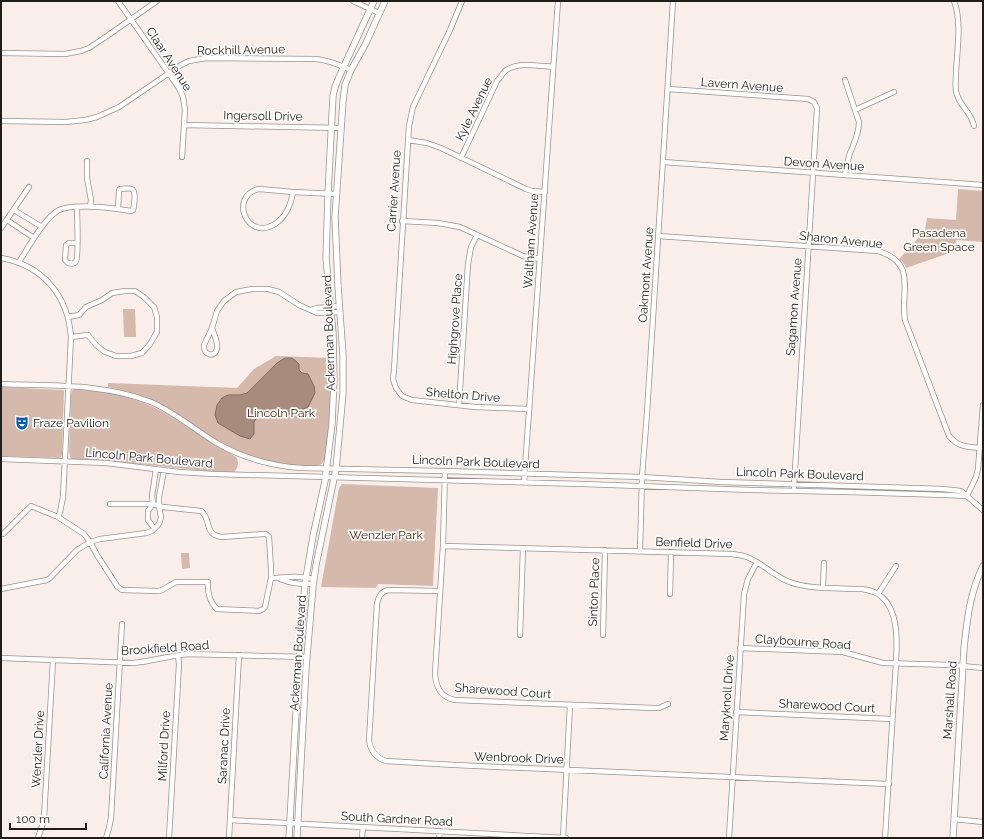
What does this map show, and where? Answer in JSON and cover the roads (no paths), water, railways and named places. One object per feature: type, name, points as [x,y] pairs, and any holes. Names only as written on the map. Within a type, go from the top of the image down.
[{"type":"street","name":"Claar Avenue","points":[[118,1],[179,88],[183,97],[185,110],[182,157]]},
{"type":"street","points":[[1,53],[65,54],[81,51],[89,48],[157,1]]},
{"type":"street","points":[[353,1],[379,14]]},
{"type":"street","name":"Ackerman Boulevard","points":[[289,838],[305,578],[326,477],[334,397],[333,339],[326,258],[333,96],[335,87],[374,1]]},
{"type":"street","name":"Ackerman Boulevard","points":[[297,838],[307,657],[314,582],[336,469],[342,393],[343,355],[335,234],[336,194],[343,101],[345,85],[351,70],[365,45],[385,1]]},
{"type":"street","name":"Carrier Avenue","points":[[398,393],[394,384],[394,370],[408,126],[413,107],[450,30],[462,1]]},
{"type":"street","name":"Waltham Avenue","points":[[524,482],[558,1]]},
{"type":"street","name":"Oakmont Avenue","points":[[640,551],[641,486],[673,1]]},
{"type":"street","points":[[954,1],[957,12],[958,29],[955,89],[958,100],[973,119],[974,126]]},
{"type":"street","name":"Rockhill Avenue","points":[[1,121],[66,122],[97,117],[119,107],[188,61],[206,58],[316,59],[325,60],[351,70]]},
{"type":"street","name":"Kyle Avenue","points":[[461,158],[497,81],[505,71],[523,65],[553,67]]},
{"type":"street","points":[[845,80],[859,122],[858,134],[849,156],[845,175]]},
{"type":"street","name":"Lavern Avenue","points":[[668,89],[808,100],[814,102]]},
{"type":"street","points":[[855,110],[894,92]]},
{"type":"street","name":"Sagamon Avenue","points":[[793,491],[817,108],[814,102]]},
{"type":"street","name":"Ingersoll Drive","points":[[184,125],[341,128]]},
{"type":"street","points":[[408,140],[427,143],[526,189],[545,192]]},
{"type":"street","points":[[87,161],[90,207]]},
{"type":"street","name":"Devon Avenue","points":[[663,162],[983,185]]},
{"type":"street","points":[[1,228],[30,187]]},
{"type":"street","points":[[292,192],[292,198],[285,214],[279,222],[273,226],[257,228],[246,219],[244,203],[247,196],[250,192],[259,189],[336,194]]},
{"type":"street","points":[[19,262],[47,220],[59,210],[70,207],[90,207],[131,210],[133,210],[133,190],[119,190],[118,209]]},
{"type":"street","points":[[77,207],[77,243],[76,261],[75,263],[68,263],[65,260],[66,245],[69,243],[77,243]]},
{"type":"street","points":[[14,210],[42,228]]},
{"type":"street","points":[[7,220],[34,238]]},
{"type":"street","points":[[402,221],[438,223],[460,227],[523,256],[529,258],[540,258]]},
{"type":"street","name":"Highgrove Place","points":[[459,405],[468,264],[471,247],[477,235]]},
{"type":"street","name":"Sharon Avenue","points":[[658,236],[878,251],[891,256],[902,268],[906,285],[905,320],[949,436],[959,445],[971,448],[980,448]]},
{"type":"street","points":[[1,258],[19,262],[30,267],[47,280],[60,298],[68,317],[71,337],[66,462],[62,503],[58,517]]},
{"type":"street","points":[[212,328],[218,347],[216,352],[207,354],[203,348],[212,328],[217,311],[221,304],[230,295],[243,290],[259,288],[279,292],[299,305],[312,310],[317,308],[340,309]]},
{"type":"street","points":[[68,317],[79,315],[86,307],[102,300],[112,293],[125,291],[135,291],[144,297],[154,307],[157,317],[156,332],[150,344],[142,353],[131,356],[116,356],[105,352],[88,336],[71,337]]},
{"type":"street","name":"Lincoln Park Boulevard","points":[[1,384],[94,388],[129,394],[162,408],[222,446],[254,460],[287,467],[524,473],[642,477],[794,485],[943,489],[960,491],[983,510]]},
{"type":"street","name":"Shelton Drive","points":[[398,393],[412,400],[486,408],[529,409]]},
{"type":"street","points":[[967,496],[978,469],[983,405]]},
{"type":"street","name":"Lincoln Park Boulevard","points":[[1,459],[106,463],[213,474],[967,496]]},
{"type":"street","points":[[154,528],[148,520],[148,511],[153,504],[152,496],[156,469]]},
{"type":"street","points":[[1,589],[47,580],[77,550],[100,538],[152,531],[159,524],[161,517],[159,497],[164,470]]},
{"type":"street","name":"Sharewood Court","points":[[445,471],[443,546],[435,674],[436,683],[442,694],[455,700],[654,708],[659,708],[668,704]]},
{"type":"street","points":[[1,534],[3,534],[31,506],[58,517],[80,531],[90,542],[97,555],[122,590],[159,591],[176,582],[208,582],[208,592],[214,607],[217,609],[259,610],[265,607],[271,578],[269,537],[266,534],[218,537],[213,535],[211,532],[205,514],[201,511],[163,507],[153,504],[110,504]]},
{"type":"street","name":"Benfield Drive","points":[[443,546],[732,554],[747,557],[778,576],[795,584],[862,589],[878,594]]},
{"type":"street","points":[[520,635],[523,548]]},
{"type":"street","name":"Sinton Place","points":[[603,635],[605,550]]},
{"type":"street","points":[[670,594],[671,552]]},
{"type":"street","name":"Maryknoll Drive","points":[[729,838],[744,594],[748,579],[757,562]]},
{"type":"street","points":[[823,587],[824,563]]},
{"type":"street","points":[[885,838],[896,663],[896,634],[893,613],[887,602],[878,594],[896,566]]},
{"type":"street","name":"Marshall Road","points":[[953,838],[964,648],[968,610],[975,584],[983,566]]},
{"type":"street","points":[[271,578],[305,578],[314,582]]},
{"type":"street","points":[[280,578],[288,582],[298,584],[314,582]]},
{"type":"street","name":"Wenbrook Drive","points":[[440,591],[388,590],[383,592],[378,598],[376,608],[369,741],[372,751],[380,759],[386,762],[888,784]]},
{"type":"street","name":"California Avenue","points":[[106,838],[111,818],[122,624]]},
{"type":"street","name":"Claybourne Road","points":[[740,648],[843,652],[874,661],[983,668]]},
{"type":"street","name":"Brookfield Road","points":[[1,658],[134,663],[192,654],[307,657]]},
{"type":"street","name":"Milford Drive","points":[[169,838],[179,664],[178,655]]},
{"type":"street","name":"Saranac Drive","points":[[229,838],[239,655]]},
{"type":"street","name":"Wenzler Drive","points":[[38,838],[44,818],[53,660]]},
{"type":"street","points":[[563,838],[570,705]]},
{"type":"street","name":"Sharewood Court","points":[[736,712],[892,719]]},
{"type":"street","points":[[954,819],[983,822]]},
{"type":"street","name":"South Gardner Road","points":[[230,820],[440,831],[500,836],[566,838]]},
{"type":"street","points":[[362,827],[362,838]]},
{"type":"street","points":[[439,838],[440,831]]},
{"type":"place","name":"Fraze Pavilion","points":[[22,423]]},
{"type":"park label","name":"Pasadena Green Space","points":[[939,240]]},
{"type":"park label","name":"Lincoln Park","points":[[281,413]]},
{"type":"park label","name":"Wenzler Park","points":[[386,535]]}]
